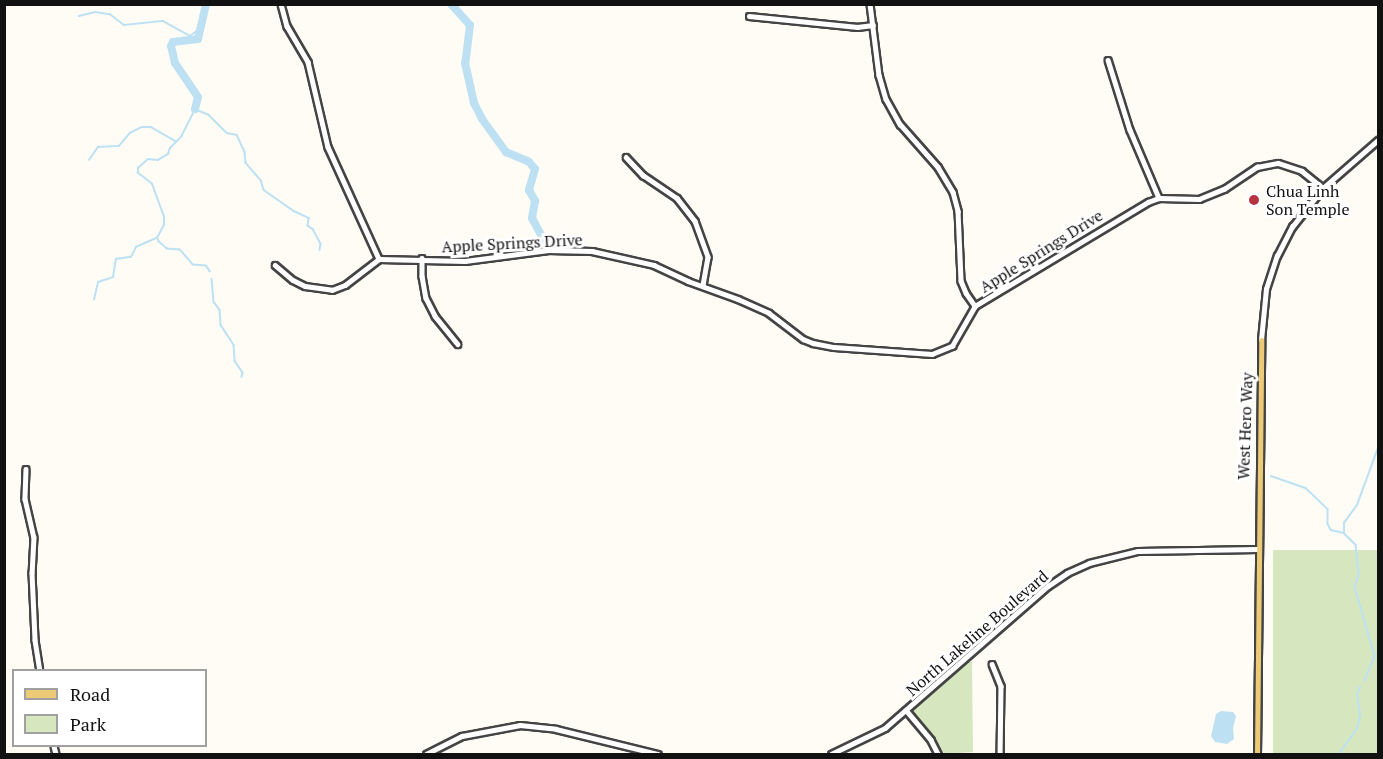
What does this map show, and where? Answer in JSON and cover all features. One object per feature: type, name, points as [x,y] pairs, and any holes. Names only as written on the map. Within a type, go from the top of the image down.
[{"type":"main road","name":"West Hero Way","points":[[1257,754],[1257,549],[1261,340]]},
{"type":"street","points":[[275,265],[293,280],[305,286],[332,290],[345,285],[379,259],[328,147],[311,71],[287,26],[281,4]]},
{"type":"street","points":[[870,4],[879,75],[886,99],[900,124],[938,167],[953,192],[958,211],[962,281],[966,293],[975,306]]},
{"type":"street","points":[[749,16],[857,27],[873,25]]},
{"type":"street","points":[[1108,60],[1130,130],[1159,198]]},
{"type":"street","name":"West Hero Way","points":[[1261,340],[1266,289],[1277,256],[1301,213],[1323,188],[1378,140]]},
{"type":"street","points":[[626,157],[643,175],[677,198],[695,221],[708,257],[703,286]]},
{"type":"street","name":"Apple Springs Drive","points":[[379,259],[422,258],[465,261],[548,250],[578,249],[654,265],[762,309],[803,339],[834,347],[932,354],[943,352],[952,346],[975,306],[1129,211],[1159,198],[1199,199],[1224,189],[1257,167],[1278,163],[1302,171],[1323,188]]},
{"type":"street","points":[[422,258],[426,298],[435,316],[458,344]]},
{"type":"street","points":[[26,470],[25,499],[34,537],[32,573],[35,640],[40,669]]},
{"type":"street","name":"North Lakeline Boulevard","points":[[831,754],[885,728],[1048,586],[1089,563],[1138,551],[1257,549]]},
{"type":"street","points":[[992,664],[1001,686],[1000,754]]},
{"type":"street","points":[[906,710],[931,740],[938,754]]},
{"type":"street","points":[[426,754],[462,736],[520,726],[556,729],[656,754]]},
{"type":"green space","points":[[1273,550],[1378,550],[1378,754],[1273,754]]},
{"type":"green space","points":[[964,662],[972,662],[973,752],[943,754],[931,734],[911,710]]},
{"type":"water","points":[[1221,711],[1233,712],[1236,716],[1233,728],[1234,739],[1227,744],[1215,742],[1211,736],[1216,714]]},
{"type":"waterway","points":[[195,109],[198,97],[175,63],[171,46],[173,42],[198,39],[206,4]]},
{"type":"waterway","points":[[451,4],[470,25],[465,63],[474,103],[482,119],[506,152],[529,162],[535,169],[529,190],[535,201],[532,218],[543,239]]},
{"type":"waterway","points":[[79,16],[95,12],[110,14],[124,25],[163,21],[190,36],[201,28]]},
{"type":"waterway","points":[[210,272],[206,266],[193,265],[180,250],[167,249],[159,242],[157,238],[164,225],[164,217],[152,184],[138,173],[138,168],[148,159],[158,160],[168,154],[170,148],[181,137],[195,109],[209,115],[227,133],[237,135],[245,152],[246,163],[261,180],[264,190],[294,211],[309,218],[308,226],[313,229],[321,244],[320,250]]},
{"type":"waterway","points":[[89,160],[98,147],[119,146],[130,133],[142,127],[151,127],[175,141]]},
{"type":"waterway","points":[[94,300],[98,282],[113,277],[116,259],[131,257],[136,247],[156,238]]},
{"type":"waterway","points":[[212,279],[214,302],[220,310],[221,325],[234,345],[235,361],[243,373],[242,377]]},
{"type":"waterway","points":[[1344,532],[1344,523],[1357,505],[1378,448]]},
{"type":"waterway","points":[[1271,476],[1306,488],[1328,509],[1328,524],[1331,530],[1344,533],[1356,545],[1359,576],[1355,587],[1375,656],[1365,681]]},
{"type":"waterway","points":[[1339,754],[1357,728],[1360,716],[1357,694],[1360,687]]},
{"type":"place","name":"Chua Linh Son Temple","points":[[1254,200]]}]
